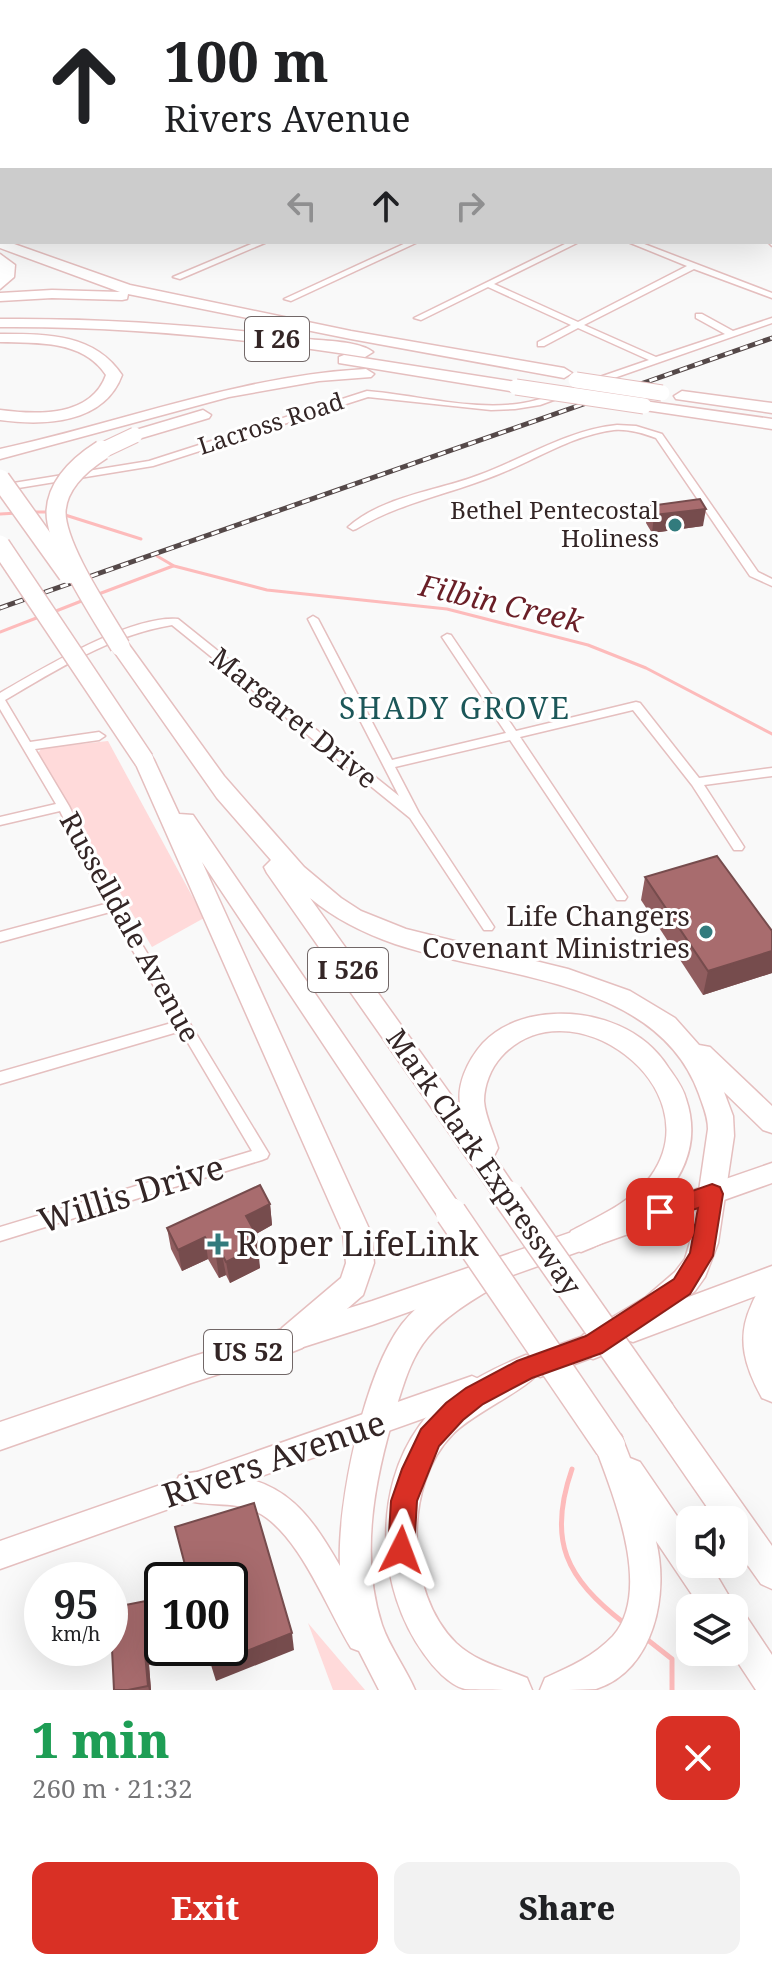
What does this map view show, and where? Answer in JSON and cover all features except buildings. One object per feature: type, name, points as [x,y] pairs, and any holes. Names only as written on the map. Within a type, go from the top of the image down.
[{"type":"highway","points":[[3,244],[116,286],[558,375]]},
{"type":"highway","points":[[0,258],[8,265],[0,285]]},
{"type":"highway","points":[[0,297],[114,296],[250,314]]},
{"type":"highway","name":"I 26","points":[[0,323],[100,324],[248,335],[558,375],[772,408]]},
{"type":"highway","name":"I 26","points":[[0,335],[65,333],[208,342],[772,424]]},
{"type":"highway","points":[[0,335],[67,343],[100,358],[111,369],[113,380],[107,392],[87,407],[54,416],[0,415]]},
{"type":"highway","points":[[0,454],[254,386],[294,379],[387,374],[443,380]]},
{"type":"highway","points":[[120,646],[64,542],[56,515],[62,492],[81,466],[104,448],[135,435],[309,385],[373,377],[480,382]]},
{"type":"highway","name":"Mark Clark Expressway","points":[[0,479],[217,781],[772,1573]]},
{"type":"highway","name":"Mark Clark Expressway","points":[[0,545],[676,1543]]},
{"type":"highway","points":[[144,760],[357,1233],[360,1263],[353,1286],[292,1338]]},
{"type":"highway","points":[[217,781],[302,880],[351,915],[415,941],[614,993],[655,1016],[713,1063],[772,1122]]},
{"type":"highway","points":[[508,1196],[477,1132],[470,1103],[473,1077],[488,1050],[513,1031],[551,1022],[586,1023],[626,1038],[649,1055],[661,1071],[676,1105],[678,1137],[668,1171],[641,1204],[581,1240]]},
{"type":"highway","points":[[593,1345],[682,1286],[701,1256],[721,1138],[721,1117],[707,1076],[677,1034]]},
{"type":"highway","points":[[378,1658],[360,1603],[355,1553],[358,1505],[375,1425],[410,1337],[433,1313],[497,1270]]},
{"type":"highway","points":[[770,1385],[757,1358],[756,1327],[772,1296]]},
{"type":"highway","points":[[515,1690],[466,1673],[419,1619],[401,1550],[404,1501],[420,1453],[440,1426],[475,1396],[526,1369]]},
{"type":"highway","points":[[557,1690],[600,1670],[622,1652],[642,1614],[648,1586],[641,1530],[610,1446]]},
{"type":"highway","points":[[190,1487],[250,1495],[284,1511],[306,1540],[342,1606],[398,1690]]},
{"type":"highway","points":[[748,1649],[772,1684]]},
{"type":"main road","name":"US 52","points":[[0,1436],[497,1270],[772,1173]]},
{"type":"main road","name":"Rivers Avenue","points":[[0,1555],[375,1425],[772,1278]]},
{"type":"street","points":[[177,277],[258,244]]},
{"type":"street","points":[[288,299],[410,244]]},
{"type":"street","points":[[418,318],[571,244]]},
{"type":"street","points":[[637,244],[772,296]]},
{"type":"street","points":[[541,344],[693,266]]},
{"type":"street","points":[[487,284],[655,360]]},
{"type":"street","points":[[699,316],[732,334]]},
{"type":"street","name":"Lacross Road","points":[[0,488],[150,464],[367,394],[396,395],[491,409],[516,409],[544,403],[655,360],[772,320]]},
{"type":"street","points":[[353,527],[388,507],[495,472],[569,440],[613,427],[639,429],[659,436],[754,574],[772,583]]},
{"type":"street","points":[[313,619],[414,815],[488,927]]},
{"type":"street","name":"Margaret Drive","points":[[0,699],[46,671],[149,623],[174,621],[414,815]]},
{"type":"street","points":[[447,637],[621,897]]},
{"type":"street","name":"Russelldale Avenue","points":[[0,699],[63,806],[113,907],[262,1154]]},
{"type":"street","points":[[389,765],[636,706],[696,782],[738,847]]},
{"type":"street","points":[[27,746],[99,736]]},
{"type":"street","points":[[696,782],[772,772]]},
{"type":"street","points":[[0,821],[63,806]]},
{"type":"street","points":[[0,937],[113,907]]},
{"type":"street","points":[[0,1078],[184,1025]]},
{"type":"street","name":"Willis Drive","points":[[0,1234],[262,1154]]},
{"type":"shaded area","points":[[108,741],[204,918],[152,947],[38,753],[42,748]]},
{"type":"shaded area","points":[[308,1623],[365,1690],[333,1690]]},
{"type":"waterway","name":"Filbin Creek","points":[[30,512],[49,512]]},
{"type":"waterway","name":"Filbin Creek","points":[[0,514],[18,513]]},
{"type":"waterway","name":"Filbin Creek","points":[[62,514],[141,539]]},
{"type":"waterway","name":"Filbin Creek","points":[[157,556],[174,566],[267,590],[447,609],[588,645],[646,668],[772,734]]},
{"type":"waterway","points":[[96,595],[173,566]]},
{"type":"waterway","points":[[51,613],[84,600]]},
{"type":"waterway","points":[[0,632],[39,617]]},
{"type":"waterway","points":[[572,1469],[561,1517],[567,1556],[588,1590],[624,1623]]},
{"type":"waterway","points":[[644,1637],[672,1659],[672,1690]]},
{"type":"railway","points":[[0,608],[772,338]]},
{"type":"place","name":"Bethel Pentecostal Holiness","points":[[675,525]]},
{"type":"place","name":"Life Changers Covenant Ministries","points":[[706,932]]},
{"type":"place","name":"Roper LifeLink","points":[[218,1244]]},
{"type":"district","name":"SHADY GROVE","points":[[455,709]]},
{"type":"route","points":[[401,1550],[404,1501],[420,1453],[455,1411],[475,1396],[526,1369],[593,1345],[682,1286],[693,1272],[701,1256],[712,1194],[660,1212]]}]
